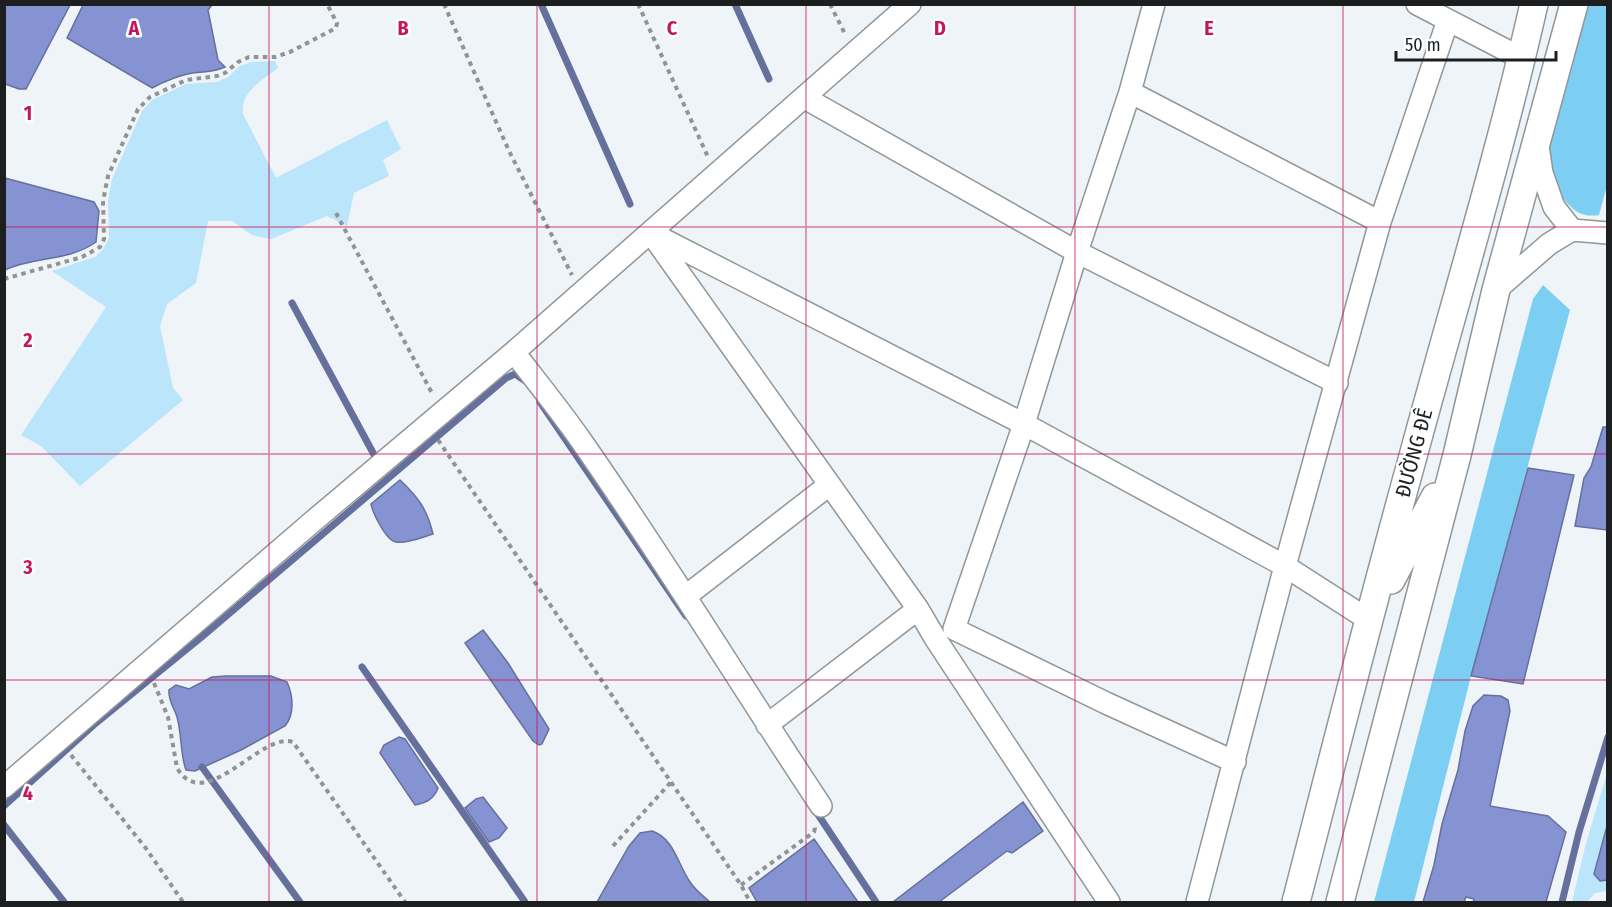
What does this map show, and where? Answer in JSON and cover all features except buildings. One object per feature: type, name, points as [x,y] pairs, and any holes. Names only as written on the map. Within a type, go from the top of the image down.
[{"type":"street","points":[[4,788],[514,352],[806,98],[910,4]]},
{"type":"street","points":[[944,634],[1024,424],[1077,252],[1130,92],[1154,4]]},
{"type":"street","points":[[1417,4],[1521,58]]},
{"type":"street","name":"ĐƯỜNG ĐÊ","points":[[1296,903],[1369,620],[1534,4]]},
{"type":"street","name":"ĐƯỜNG ĐÊ","points":[[1340,903],[1457,455],[1496,290],[1574,4]]},
{"type":"street","points":[[1197,903],[1285,566],[1380,222],[1448,20]]},
{"type":"street","points":[[1130,92],[1380,222]]},
{"type":"street","points":[[806,98],[1077,252],[1337,382]]},
{"type":"street","points":[[1538,142],[1542,172],[1554,207],[1572,230]]},
{"type":"street","points":[[1496,290],[1549,244],[1572,230],[1608,233]]},
{"type":"street","points":[[651,233],[1024,424],[1285,566],[1369,620],[1457,455]]},
{"type":"street","points":[[651,233],[918,609],[944,634],[1109,903]]},
{"type":"street","points":[[514,352],[580,438],[686,596],[767,724],[817,815]]},
{"type":"street","points":[[686,596],[830,485]]},
{"type":"street","points":[[767,724],[918,609]]},
{"type":"street","points":[[944,634],[1084,693],[1235,762]]},
{"type":"path","points":[[4,279],[82,257],[100,247],[104,239],[103,201],[108,176],[138,109],[150,97],[186,80],[225,73],[238,62],[249,57],[276,57],[290,52],[336,28],[337,23],[327,4]]},
{"type":"path","points":[[444,4],[509,151],[581,294]]},
{"type":"path","points":[[638,4],[717,175]]},
{"type":"path","points":[[830,4],[841,29],[856,52]]},
{"type":"path","points":[[336,213],[435,419],[450,457],[741,885],[750,903]]},
{"type":"path","points":[[145,666],[168,717],[177,768],[181,775],[194,781],[211,780],[226,774],[273,743],[286,740],[293,742],[405,903]]},
{"type":"path","points":[[60,740],[145,847],[183,903]]},
{"type":"path","points":[[613,846],[671,782]]},
{"type":"path","points":[[741,885],[813,832],[817,815]]},
{"type":"shaded area","points":[[4,5],[70,5],[26,89],[5,84]]},
{"type":"shaded area","points":[[83,5],[212,5],[208,10],[218,60],[225,67],[181,76],[152,88],[67,38]]},
{"type":"shaded area","points":[[1583,5],[1607,5],[1608,182],[1599,215],[1594,216],[1574,210],[1557,190],[1550,157],[1553,121]]},
{"type":"shaded area","points":[[275,61],[278,68],[253,87],[245,99],[243,114],[276,178],[387,120],[401,149],[383,160],[389,176],[354,193],[347,226],[327,216],[271,239],[252,235],[232,221],[208,221],[196,283],[167,304],[160,326],[173,388],[183,400],[80,486],[41,446],[21,435],[106,307],[52,271],[95,257],[103,249],[109,238],[108,201],[112,179],[142,111],[152,100],[186,84],[217,82],[228,77],[240,66],[251,62]]},
{"type":"shaded area","points":[[5,178],[94,202],[99,211],[96,242],[74,253],[5,270]]},
{"type":"shaded area","points":[[1543,285],[1570,310],[1471,676],[1414,902],[1374,902],[1533,299]]},
{"type":"shaded area","points":[[1603,427],[1608,427],[1607,530],[1575,526],[1584,478],[1591,467]]},
{"type":"shaded area","points":[[1528,468],[1574,475],[1523,684],[1471,676]]},
{"type":"shaded area","points":[[400,480],[421,504],[433,534],[396,542],[388,537],[380,526],[371,504]]},
{"type":"shaded area","points":[[483,630],[508,663],[549,729],[542,744],[539,745],[533,741],[465,643]]},
{"type":"shaded area","points":[[271,676],[287,682],[292,704],[288,721],[285,726],[241,750],[195,771],[186,770],[179,724],[170,701],[169,690],[176,685],[189,689],[212,677]]},
{"type":"shaded area","points":[[1484,695],[1501,696],[1508,700],[1510,711],[1490,806],[1548,816],[1566,832],[1546,902],[1473,902],[1474,899],[1466,897],[1464,902],[1423,902],[1458,770],[1465,731],[1473,706]]},
{"type":"shaded area","points":[[399,737],[405,739],[438,788],[432,798],[423,803],[415,805],[380,753],[384,745]]},
{"type":"shaded area","points":[[1607,773],[1607,826],[1601,847],[1600,881],[1607,880],[1607,891],[1595,893],[1587,902],[1572,902],[1585,847]]},
{"type":"shaded area","points":[[483,797],[507,828],[499,838],[489,842],[465,808],[476,799]]},
{"type":"shaded area","points":[[1023,802],[1043,831],[1012,853],[1007,851],[939,902],[893,902]]},
{"type":"shaded area","points":[[1607,826],[1607,880],[1600,881],[1594,874]]},
{"type":"shaded area","points":[[652,831],[671,846],[692,885],[710,902],[597,902],[629,846],[640,833]]},
{"type":"shaded area","points":[[814,839],[858,902],[757,902],[749,888]]},
{"type":"waterway","points":[[541,4],[630,204]]},
{"type":"waterway","points":[[735,4],[769,79]]},
{"type":"waterway","points":[[292,303],[378,462]]},
{"type":"waterway","points":[[4,806],[96,723],[204,635],[506,378],[515,374],[525,381]]},
{"type":"waterway","points":[[540,402],[686,616]]},
{"type":"waterway","points":[[362,667],[525,902]]},
{"type":"waterway","points":[[1562,902],[1579,832],[1608,737]]},
{"type":"waterway","points":[[202,767],[300,902]]},
{"type":"waterway","points":[[815,810],[876,902]]},
{"type":"waterway","points":[[4,825],[64,902]]}]
